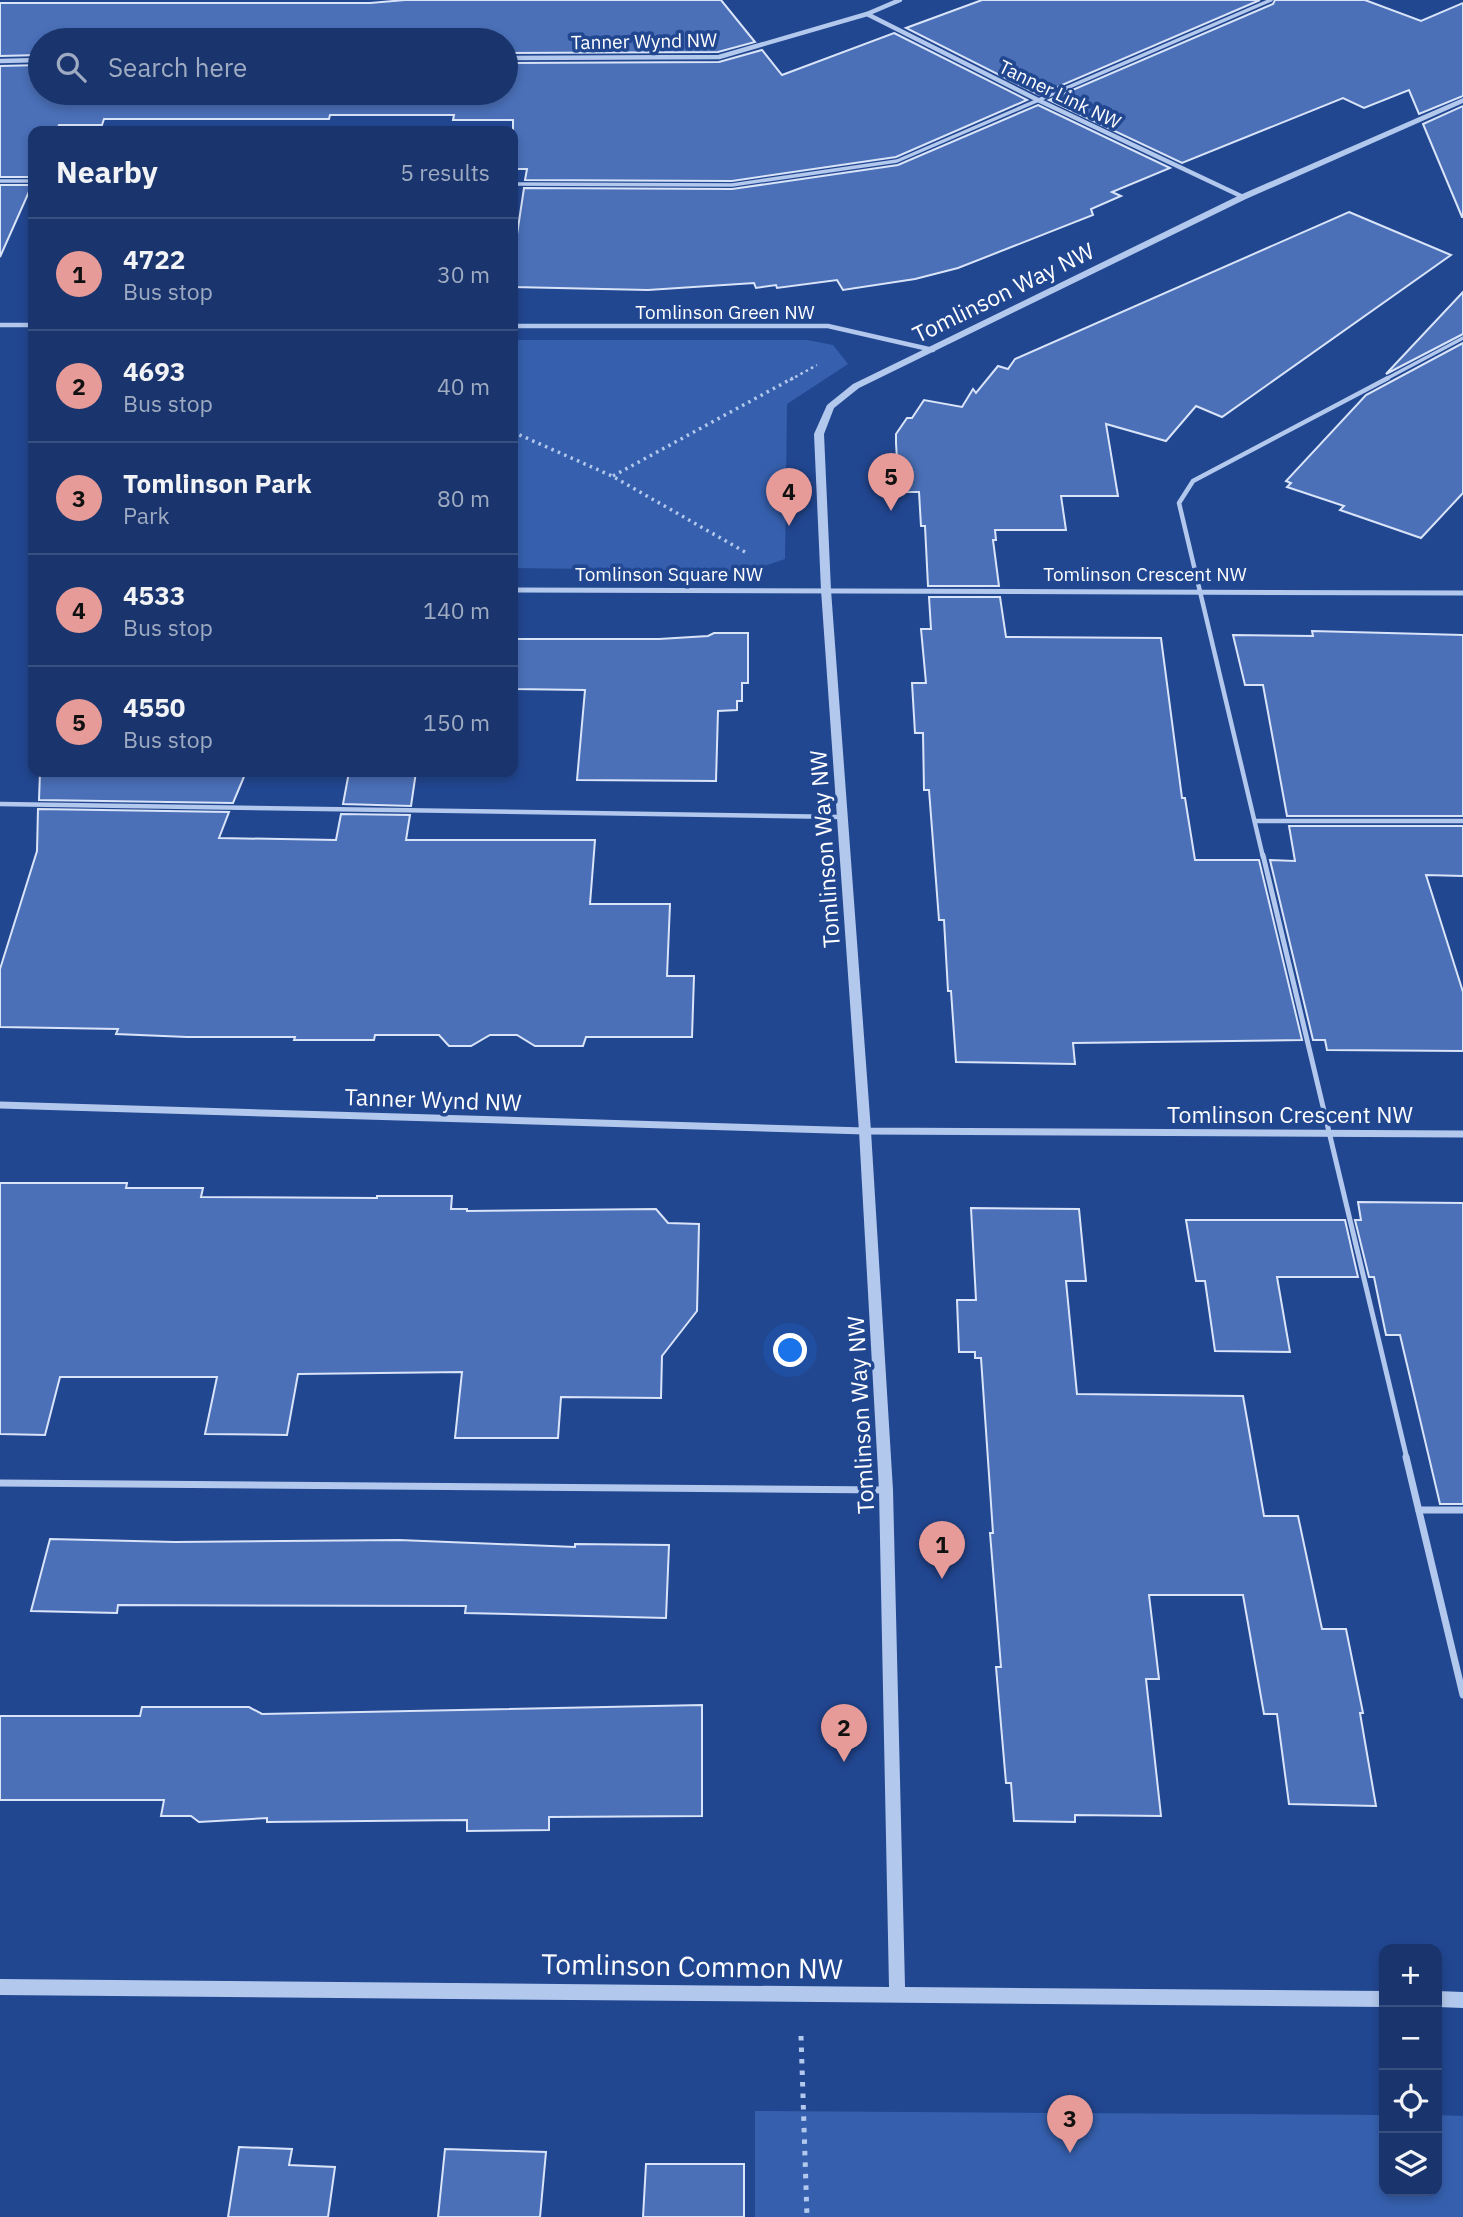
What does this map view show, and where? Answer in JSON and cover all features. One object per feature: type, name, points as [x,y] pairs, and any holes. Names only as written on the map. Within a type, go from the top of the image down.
[{"type":"street","name":"Tanner Wynd NW","points":[[518,58],[719,57],[867,14],[900,0]]},
{"type":"street","name":"Tanner Link NW","points":[[867,14],[1040,101],[1243,197]]},
{"type":"street","points":[[0,61],[28,61]]},
{"type":"street","name":"Tomlinson Way NW","points":[[897,1995],[886,1490],[865,1131],[826,590],[819,434],[830,407],[856,386],[1243,197],[1463,100]]},
{"type":"street","points":[[0,325],[28,325]]},
{"type":"street","name":"Tomlinson Green NW","points":[[518,326],[828,326],[934,350]]},
{"type":"street","name":"Tomlinson Square NW","points":[[518,590],[826,590]]},
{"type":"street","name":"Tomlinson Crescent NW","points":[[826,590],[1463,593]]},
{"type":"street","name":"Tanner Wynd NW","points":[[0,1105],[865,1131]]},
{"type":"street","name":"Tomlinson Crescent NW","points":[[865,1131],[1463,1134]]},
{"type":"street","name":"Tomlinson Common NW","points":[[0,1987],[1379,1999]]},
{"type":"street","points":[[1442,1999],[1463,2000]]},
{"type":"lane","points":[[518,184],[732,185],[897,162],[1270,0]]},
{"type":"lane","points":[[0,181],[28,181]]},
{"type":"lane","points":[[1463,338],[1193,481],[1179,503],[1463,1695]]},
{"type":"lane","points":[[0,804],[842,817]]},
{"type":"lane","points":[[1255,821],[1463,821]]},
{"type":"lane","points":[[0,1483],[886,1490]]},
{"type":"lane","points":[[1419,1510],[1463,1510]]},
{"type":"path","points":[[612,477],[822,362]]},
{"type":"path","points":[[518,434],[612,477],[755,558]]},
{"type":"path","points":[[800,1993],[807,2217]]},
{"type":"shaded area","points":[[518,340],[807,340],[833,345],[848,364],[787,404],[785,559],[749,571],[518,568]]},
{"type":"shaded area","points":[[755,2111],[1379,2115],[1379,2196],[1442,2196],[1442,2115],[1463,2116],[1463,2217],[755,2217]]},
{"type":"building","points":[[405,0],[721,0],[755,42],[718,52],[518,53],[518,28],[28,28],[28,55],[0,56],[0,3],[370,3]]},
{"type":"building","points":[[982,0],[1260,0],[1039,95],[906,28]]},
{"type":"building","points":[[1275,0],[1365,0],[1421,21],[1463,3],[1463,96],[1419,114],[1409,90],[1364,108],[1343,98],[1182,163],[1049,100],[1273,4]]},
{"type":"building","points":[[894,33],[1027,100],[896,157],[732,181],[525,180],[527,169],[518,169],[518,126],[513,126],[513,120],[453,120],[454,115],[330,115],[329,119],[104,119],[102,125],[28,126],[28,177],[0,177],[0,66],[28,65],[28,105],[518,105],[518,63],[719,62],[762,50],[782,75]]},
{"type":"building","points":[[1038,105],[1170,168],[1112,192],[1121,196],[1091,209],[1093,215],[958,268],[915,279],[843,290],[837,280],[777,288],[776,285],[756,288],[754,283],[648,290],[518,287],[518,228],[524,188],[732,189],[898,165]]},
{"type":"building","points":[[1463,106],[1463,217],[1462,217],[1423,124]]},
{"type":"building","points":[[0,185],[28,185],[28,194],[0,257]]},
{"type":"building","points":[[1349,212],[1451,255],[1222,417],[1196,406],[1166,441],[1106,424],[1118,496],[1061,496],[1066,530],[995,530],[996,540],[993,540],[999,586],[928,586],[925,526],[921,526],[919,492],[899,492],[896,443],[896,434],[907,418],[912,418],[924,400],[962,407],[973,389],[976,393],[998,366],[1008,369],[1015,359]]},
{"type":"building","points":[[1463,292],[1463,334],[1386,374]]},
{"type":"building","points":[[1463,343],[1463,493],[1421,538],[1340,510],[1344,506],[1287,487],[1291,483],[1286,481],[1366,395]]},
{"type":"building","points":[[929,597],[1000,597],[1006,637],[1161,638],[1182,798],[1185,798],[1195,860],[1259,860],[1302,1040],[1073,1043],[1075,1064],[956,1062],[944,920],[939,920],[929,790],[924,790],[923,733],[915,733],[912,683],[926,683],[921,629],[931,629]]},
{"type":"building","points":[[1312,631],[1463,635],[1463,816],[1287,816],[1263,685],[1245,685],[1233,635],[1313,636]]},
{"type":"building","points":[[714,633],[748,633],[748,683],[742,683],[742,701],[737,701],[737,710],[718,711],[716,781],[577,780],[585,690],[518,689],[518,639],[659,639],[708,636]]},
{"type":"building","points":[[40,777],[244,777],[233,803],[39,800]]},
{"type":"building","points":[[348,777],[415,777],[411,806],[343,804]]},
{"type":"building","points":[[38,809],[229,812],[219,838],[336,840],[341,814],[410,815],[406,840],[595,840],[590,904],[670,904],[667,976],[694,976],[692,1037],[586,1037],[583,1046],[535,1046],[517,1035],[490,1035],[471,1046],[449,1046],[439,1035],[375,1035],[374,1040],[294,1040],[295,1037],[116,1034],[118,1029],[0,1027],[0,969],[37,851]]},
{"type":"building","points":[[1289,826],[1463,826],[1463,876],[1426,875],[1463,992],[1463,1051],[1327,1050],[1325,1040],[1313,1040],[1270,860],[1295,861]]},
{"type":"building","points":[[0,1183],[127,1183],[126,1188],[203,1188],[201,1197],[452,1196],[451,1209],[467,1211],[656,1209],[668,1223],[699,1224],[697,1311],[662,1356],[661,1398],[561,1397],[558,1438],[455,1438],[462,1372],[298,1374],[287,1435],[205,1434],[217,1377],[60,1377],[45,1435],[0,1434]]},
{"type":"building","points":[[1358,1202],[1463,1203],[1463,1504],[1440,1504],[1400,1335],[1386,1335],[1374,1277],[1369,1277],[1355,1220],[1361,1220]]},
{"type":"building","points":[[971,1208],[1079,1209],[1086,1281],[1066,1281],[1077,1394],[1243,1396],[1264,1516],[1298,1516],[1322,1629],[1346,1629],[1363,1713],[1360,1713],[1376,1806],[1289,1804],[1277,1714],[1264,1714],[1243,1595],[1149,1595],[1159,1679],[1146,1679],[1161,1816],[1075,1815],[1075,1822],[1014,1821],[1011,1783],[1006,1783],[996,1667],[1001,1667],[990,1533],[993,1533],[981,1358],[975,1358],[975,1352],[959,1352],[957,1300],[976,1300]]},
{"type":"building","points":[[1186,1220],[1345,1220],[1358,1277],[1277,1277],[1290,1352],[1215,1351],[1205,1281],[1196,1281]]},
{"type":"building","points":[[50,1539],[175,1542],[399,1540],[575,1547],[575,1544],[669,1545],[666,1618],[465,1613],[466,1606],[118,1605],[117,1613],[31,1611]]},
{"type":"building","points":[[702,1705],[702,1816],[549,1817],[549,1830],[467,1831],[467,1820],[267,1822],[267,1818],[199,1822],[191,1816],[161,1816],[164,1800],[0,1800],[0,1716],[140,1716],[142,1707],[249,1707],[262,1714]]},
{"type":"building","points":[[239,2147],[292,2149],[289,2165],[335,2167],[328,2217],[228,2217]]},
{"type":"building","points":[[445,2149],[546,2152],[540,2217],[438,2217]]},
{"type":"building","points":[[646,2164],[744,2164],[744,2217],[643,2217]]},
{"type":"place","name":"4550","points":[[891,511]]},
{"type":"place","name":"4533","points":[[789,526]]},
{"type":"place","name":"4722","points":[[942,1579]]},
{"type":"place","name":"4693","points":[[844,1762]]},
{"type":"place","name":"Tomlinson Park","points":[[1070,2153]]}]
